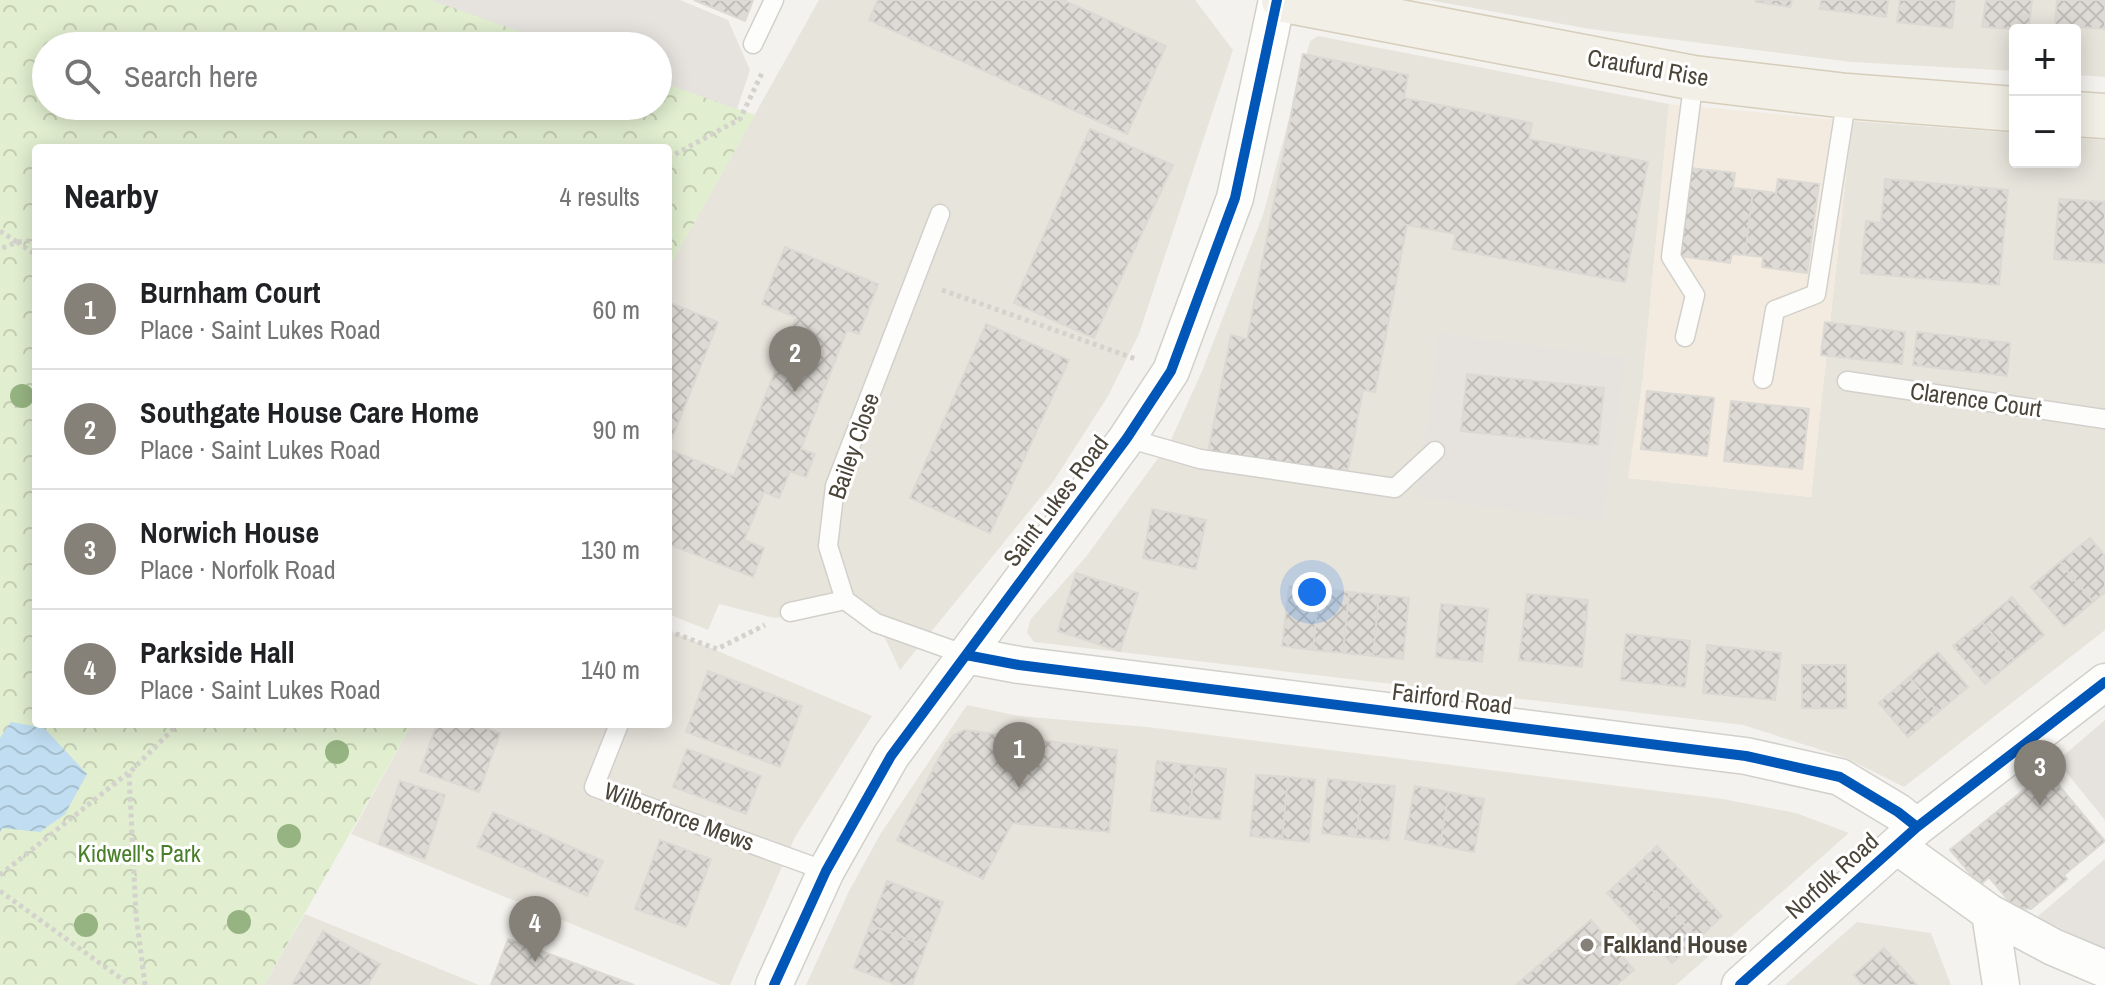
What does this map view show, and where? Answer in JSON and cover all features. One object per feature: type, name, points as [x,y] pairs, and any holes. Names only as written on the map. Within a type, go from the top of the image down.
[{"type":"main road","name":"Craufurd Rise","points":[[1284,0],[1694,78],[1847,96],[2009,109]]},
{"type":"main road","points":[[2081,114],[2105,116]]},
{"type":"street","name":"Saint Lukes Road","points":[[774,985],[826,871],[891,756],[1127,438],[1171,371],[1235,198],[1277,0]]},
{"type":"street","name":"Fairford Road","points":[[966,655],[1019,665],[1746,756],[1840,777],[1898,812],[1907,837],[1990,913],[2053,947],[2105,969]]},
{"type":"street","name":"Norfolk Road","points":[[1740,985],[1907,837],[2105,682]]},
{"type":"street","points":[[1990,913],[2001,985]]},
{"type":"lane","points":[[753,44],[774,0]]},
{"type":"lane","points":[[1685,337],[1695,295],[1671,257],[1694,78]]},
{"type":"lane","points":[[1763,379],[1775,310],[1816,294],[1847,96]]},
{"type":"lane","name":"Bailey Close","points":[[845,600],[828,546],[835,486],[940,214]]},
{"type":"lane","name":"Clarence Court","points":[[1847,381],[2105,419]]},
{"type":"lane","points":[[1127,438],[1200,459],[1395,488],[1435,451]]},
{"type":"lane","points":[[790,612],[845,600],[876,623],[966,655]]},
{"type":"lane","name":"Wilberforce Mews","points":[[617,728],[594,787],[826,871]]},
{"type":"path","points":[[672,156],[740,119],[766,66]]},
{"type":"path","points":[[0,231],[32,252]]},
{"type":"path","points":[[0,249],[32,240]]},
{"type":"path","points":[[916,280],[1171,371]]},
{"type":"path","points":[[672,632],[717,649],[790,612]]},
{"type":"path","points":[[0,875],[129,773],[174,728]]},
{"type":"path","points":[[129,773],[136,915],[145,985]]},
{"type":"path","points":[[0,891],[130,985]]},
{"type":"shaded area","points":[[431,0],[680,0],[728,20],[750,70],[737,109],[672,86],[672,32],[521,32]]},
{"type":"shaded area","points":[[819,0],[1195,0],[1233,50],[1139,334],[1108,396],[1053,482],[900,670],[882,632],[845,609],[774,618],[719,604],[708,630],[672,616],[672,262]]},
{"type":"shaded area","points":[[1429,0],[2105,0],[2105,77],[2081,75],[2081,24],[2009,24],[2009,71],[1851,62],[1590,29]]},
{"type":"shaded area","points":[[1318,36],[1669,104],[1643,378],[1629,478],[1811,497],[1852,121],[2009,133],[2009,168],[2081,168],[2081,138],[2105,140],[2105,630],[1904,787],[1846,758],[1743,725],[1034,642],[1027,633],[1030,620],[1085,558],[1170,442],[1202,371],[1263,215],[1310,41]]},
{"type":"shaded area","points":[[1669,104],[1852,121],[1811,497],[1628,478],[1643,378]]},
{"type":"shaded area","points":[[1439,333],[1626,358],[1603,522],[1416,497]]},
{"type":"shaded area","points":[[672,632],[872,716],[795,837],[730,985],[721,985],[351,834],[410,728],[672,728]]},
{"type":"shaded area","points":[[967,705],[1019,716],[1147,727],[1723,799],[1796,813],[1849,833],[1676,985],[806,985],[849,891],[881,833]]},
{"type":"shaded area","points":[[2105,720],[2105,820],[2057,761]]},
{"type":"shaded area","points":[[2105,859],[2105,950],[2037,917]]},
{"type":"shaded area","points":[[305,914],[479,985],[264,985]]},
{"type":"shaded area","points":[[1857,922],[1931,933],[1951,985],[1785,985]]},
{"type":"green space","name":"Kidwell's Park","points":[[0,0],[435,0],[524,32],[32,32],[32,120],[672,120],[672,85],[755,115],[672,262],[672,144],[32,144],[32,728],[410,728],[264,985],[0,985]]},
{"type":"water","points":[[11,722],[44,728],[87,774],[65,814],[40,832],[2,828],[0,833],[0,738]]},
{"type":"building","points":[[694,0],[753,0],[745,21]]},
{"type":"building","points":[[878,0],[1063,0],[1166,46],[1127,134],[869,20]]},
{"type":"building","points":[[1756,0],[1792,0],[1790,7]]},
{"type":"building","points":[[1821,0],[1888,0],[1886,17],[1820,9]]},
{"type":"building","points":[[1900,0],[1955,0],[1952,28],[1897,22]]},
{"type":"building","points":[[1986,0],[2032,0],[2030,24],[2009,24],[2009,29],[1982,27]]},
{"type":"building","points":[[2057,0],[2105,0],[2105,29],[2081,27],[2081,24],[2055,24]]},
{"type":"building","points":[[1303,54],[1408,75],[1404,98],[1532,123],[1529,139],[1648,162],[1625,282],[1453,249],[1456,234],[1407,225],[1375,392],[1363,390],[1346,479],[1208,452],[1231,335],[1247,339]]},
{"type":"building","points":[[1090,129],[1173,165],[1094,338],[1014,303]]},
{"type":"building","points":[[1690,168],[1735,173],[1733,188],[1753,190],[1745,255],[1732,254],[1730,263],[1679,256]]},
{"type":"building","points":[[1778,179],[1819,184],[1807,273],[1762,267],[1763,257],[1745,255],[1753,190],[1776,193]]},
{"type":"building","points":[[1885,179],[2008,190],[1999,285],[1861,273],[1866,221],[1881,223]]},
{"type":"building","points":[[2059,199],[2105,202],[2105,263],[2054,259]]},
{"type":"building","points":[[785,247],[878,284],[859,334],[847,330],[801,449],[815,454],[806,477],[790,471],[779,498],[764,492],[744,540],[764,548],[753,577],[672,546],[672,451],[734,476],[796,317],[762,304]]},
{"type":"building","points":[[672,304],[718,322],[672,439]]},
{"type":"building","points":[[1825,322],[1905,332],[1902,364],[1821,355]]},
{"type":"building","points":[[986,324],[1069,360],[990,533],[910,498]]},
{"type":"building","points":[[1917,332],[2010,343],[2007,376],[1913,365]]},
{"type":"building","points":[[1467,374],[1604,388],[1598,445],[1461,431]]},
{"type":"building","points":[[1647,391],[1714,398],[1707,456],[1641,449]]},
{"type":"building","points":[[1731,401],[1809,409],[1802,469],[1724,461]]},
{"type":"building","points":[[1152,509],[1206,520],[1196,569],[1143,558]]},
{"type":"building","points":[[2090,538],[2105,556],[2105,592],[2093,602],[2060,562]]},
{"type":"building","points":[[2060,562],[2093,602],[2064,626],[2031,587]]},
{"type":"building","points":[[1076,573],[1138,593],[1120,651],[1058,631]]},
{"type":"building","points":[[1289,586],[1319,589],[1313,650],[1282,646]]},
{"type":"building","points":[[1319,589],[1349,592],[1343,653],[1313,650]]},
{"type":"building","points":[[1349,592],[1379,595],[1373,656],[1343,653]]},
{"type":"building","points":[[1527,594],[1588,600],[1582,667],[1519,660]]},
{"type":"building","points":[[1379,595],[1409,598],[1403,659],[1373,656]]},
{"type":"building","points":[[2012,597],[2044,635],[2014,660],[1982,622]]},
{"type":"building","points":[[1441,604],[1488,609],[1482,662],[1436,657]]},
{"type":"building","points":[[1982,622],[2014,660],[1985,684],[1953,646]]},
{"type":"building","points":[[1626,634],[1690,641],[1685,687],[1621,680]]},
{"type":"building","points":[[1707,645],[1781,653],[1775,700],[1703,693]]},
{"type":"building","points":[[1938,652],[1968,687],[1938,712],[1909,677]]},
{"type":"building","points":[[1802,665],[1846,665],[1846,708],[1802,708]]},
{"type":"building","points":[[708,671],[802,706],[780,767],[686,732]]},
{"type":"building","points":[[1909,677],[1938,712],[1908,737],[1879,703]]},
{"type":"building","points":[[436,728],[486,728],[500,733],[479,792],[420,771]]},
{"type":"building","points":[[964,730],[1117,750],[1109,832],[1012,823],[983,879],[897,840],[946,744]]},
{"type":"building","points":[[687,749],[761,776],[746,814],[673,787]]},
{"type":"building","points":[[1157,761],[1195,766],[1189,816],[1151,811]]},
{"type":"building","points":[[1195,766],[1226,769],[1220,819],[1189,816]]},
{"type":"building","points":[[2047,771],[2105,841],[2064,875],[2067,879],[2031,909],[2014,907],[1989,877],[1980,885],[1950,850]]},
{"type":"building","points":[[1256,775],[1288,777],[1282,839],[1250,836]]},
{"type":"building","points":[[1288,777],[1315,780],[1309,842],[1282,839]]},
{"type":"building","points":[[1328,779],[1362,783],[1356,837],[1322,833]]},
{"type":"building","points":[[400,781],[445,795],[425,859],[379,844]]},
{"type":"building","points":[[1362,783],[1395,786],[1389,840],[1356,837]]},
{"type":"building","points":[[1415,786],[1449,792],[1440,846],[1405,839]]},
{"type":"building","points":[[1449,792],[1484,799],[1474,852],[1440,846]]},
{"type":"building","points":[[493,812],[603,861],[587,896],[477,847]]},
{"type":"building","points":[[660,840],[711,859],[686,927],[635,909]]},
{"type":"building","points":[[1657,846],[1722,916],[1698,939],[1633,869]]},
{"type":"building","points":[[1633,869],[1698,939],[1672,963],[1607,893]]},
{"type":"building","points":[[887,881],[943,902],[926,946],[870,925]]},
{"type":"building","name":"Falkland House","points":[[1591,920],[1634,970],[1616,985],[1516,985]]},
{"type":"building","points":[[870,925],[926,946],[912,985],[897,985],[854,968]]},
{"type":"building","points":[[323,931],[380,964],[368,985],[292,985]]},
{"type":"building","points":[[508,939],[634,985],[491,985]]},
{"type":"building","points":[[1884,948],[1917,985],[1863,985],[1854,975]]},
{"type":"cycle path","points":[[774,985],[826,871],[891,756],[1127,438],[1171,371],[1235,198],[1277,0]]},
{"type":"cycle path","points":[[966,655],[1019,665],[1746,756],[1840,777],[1917,827]]},
{"type":"cycle path","points":[[1740,985],[1917,827],[2105,682]]},
{"type":"place","name":"Southgate House Care Home","points":[[795,392]]},
{"type":"place","name":"Burnham Court","points":[[1019,788]]},
{"type":"place","name":"Norwich House","points":[[2040,806]]},
{"type":"place","name":"Falkland House","points":[[1587,945]]},
{"type":"place","name":"Parkside Hall","points":[[535,962]]}]
